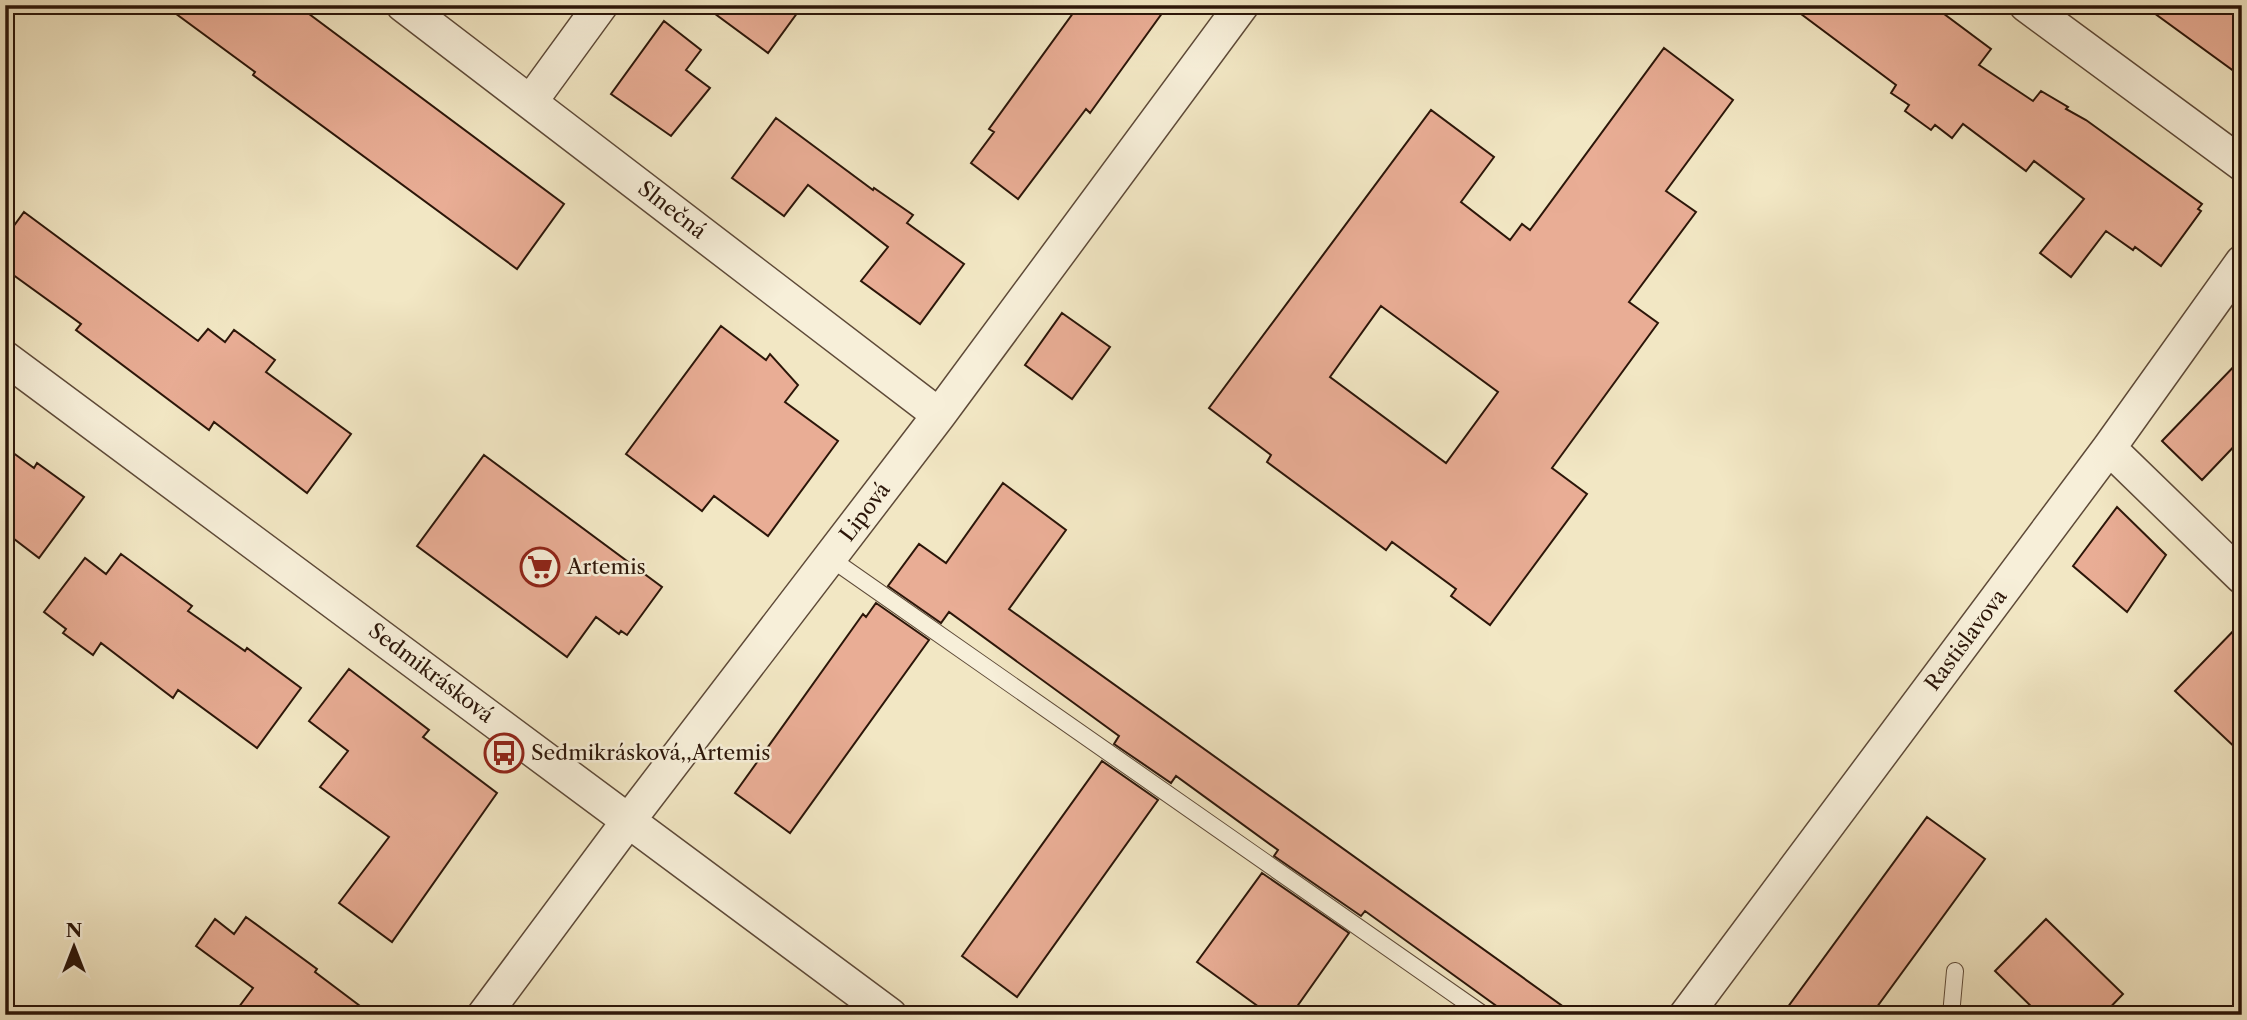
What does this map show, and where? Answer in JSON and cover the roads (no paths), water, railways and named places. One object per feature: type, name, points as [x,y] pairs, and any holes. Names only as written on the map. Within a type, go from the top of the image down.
[{"type":"street","name":"Slnečná","points":[[403,5],[939,415]]},
{"type":"street","points":[[531,101],[601,5]]},
{"type":"street","name":"Lipová","points":[[484,1015],[629,820],[939,415],[1242,5]]},
{"type":"street","points":[[2026,5],[2242,164]]},
{"type":"street","name":"Rastislavova","points":[[1686,1015],[2109,448],[2242,262]]},
{"type":"street","name":"Sedmikrásková","points":[[5,358],[890,1015]]},
{"type":"street","points":[[2109,448],[2242,577]]},
{"type":"lane","points":[[830,558],[1484,1015]]},
{"type":"lane","points":[[1951,1015],[1955,971]]},
{"type":"place","name":"Artemis","points":[[540,567]]},
{"type":"place","name":"Sedmikrásková,,Artemis","points":[[504,753]]}]
